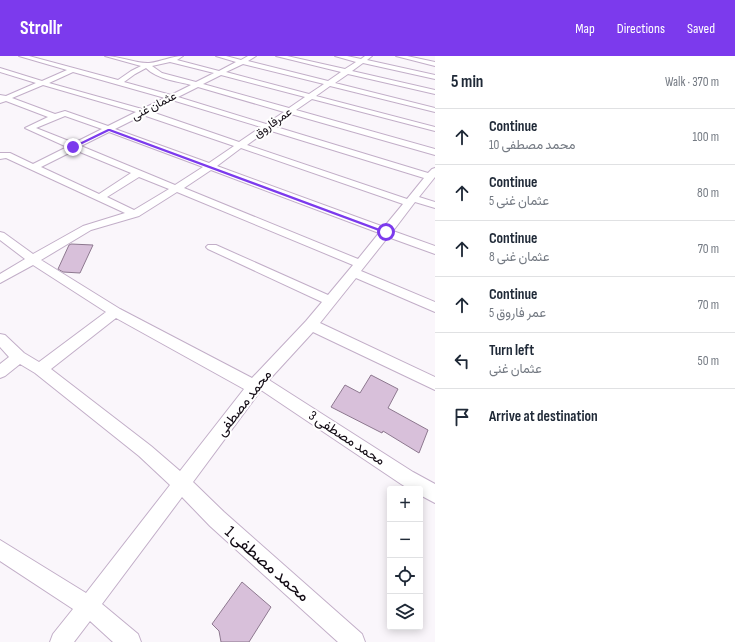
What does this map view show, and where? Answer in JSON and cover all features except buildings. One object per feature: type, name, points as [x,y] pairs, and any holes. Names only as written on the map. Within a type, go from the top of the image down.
[{"type":"street","points":[[22,56],[171,97],[265,128],[341,150],[432,174]]},
{"type":"street","points":[[108,56],[147,66],[160,74],[435,152]]},
{"type":"street","points":[[119,83],[131,73],[147,66],[171,60],[180,56]]},
{"type":"street","points":[[219,56],[435,110]]},
{"type":"street","name":"عثمان غنی","points":[[34,167],[253,56]]},
{"type":"street","points":[[279,56],[435,92]]},
{"type":"street","points":[[338,56],[435,77]]},
{"type":"street","name":"عمرفاروق","points":[[176,189],[369,56]]},
{"type":"street","points":[[399,56],[435,64]]},
{"type":"street","points":[[171,60],[435,129]]},
{"type":"street","points":[[0,70],[87,97],[123,105],[314,171],[411,201],[435,205]]},
{"type":"street","points":[[2,98],[73,70]]},
{"type":"street","points":[[2,98],[55,116]]},
{"type":"street","points":[[435,250],[64,113],[29,128],[137,174],[254,221],[357,268],[435,307]]},
{"type":"street","points":[[4,155],[34,167],[135,214]]},
{"type":"street","points":[[100,198],[137,174]]},
{"type":"street","name":"محمد مصطفی","points":[[61,642],[257,384],[311,325],[432,174]]},
{"type":"street","points":[[87,228],[135,214],[176,189]]},
{"type":"street","points":[[0,278],[87,228],[115,205]]},
{"type":"street","name":"محمد مصطفی 3","points":[[0,235],[33,260],[115,312],[257,384],[435,494]]},
{"type":"street","points":[[212,247],[330,301]]},
{"type":"street","points":[[40,369],[115,312]]},
{"type":"street","points":[[311,325],[435,384]]},
{"type":"street","name":"محمد مصطفی 1","points":[[0,339],[19,357],[40,369],[145,452],[182,484],[216,519],[354,642]]},
{"type":"street","points":[[0,372],[19,357]]},
{"type":"street","points":[[0,550],[88,606],[130,642]]},
{"type":"route","points":[[73,147],[109,130],[281,192],[386,232]]}]
